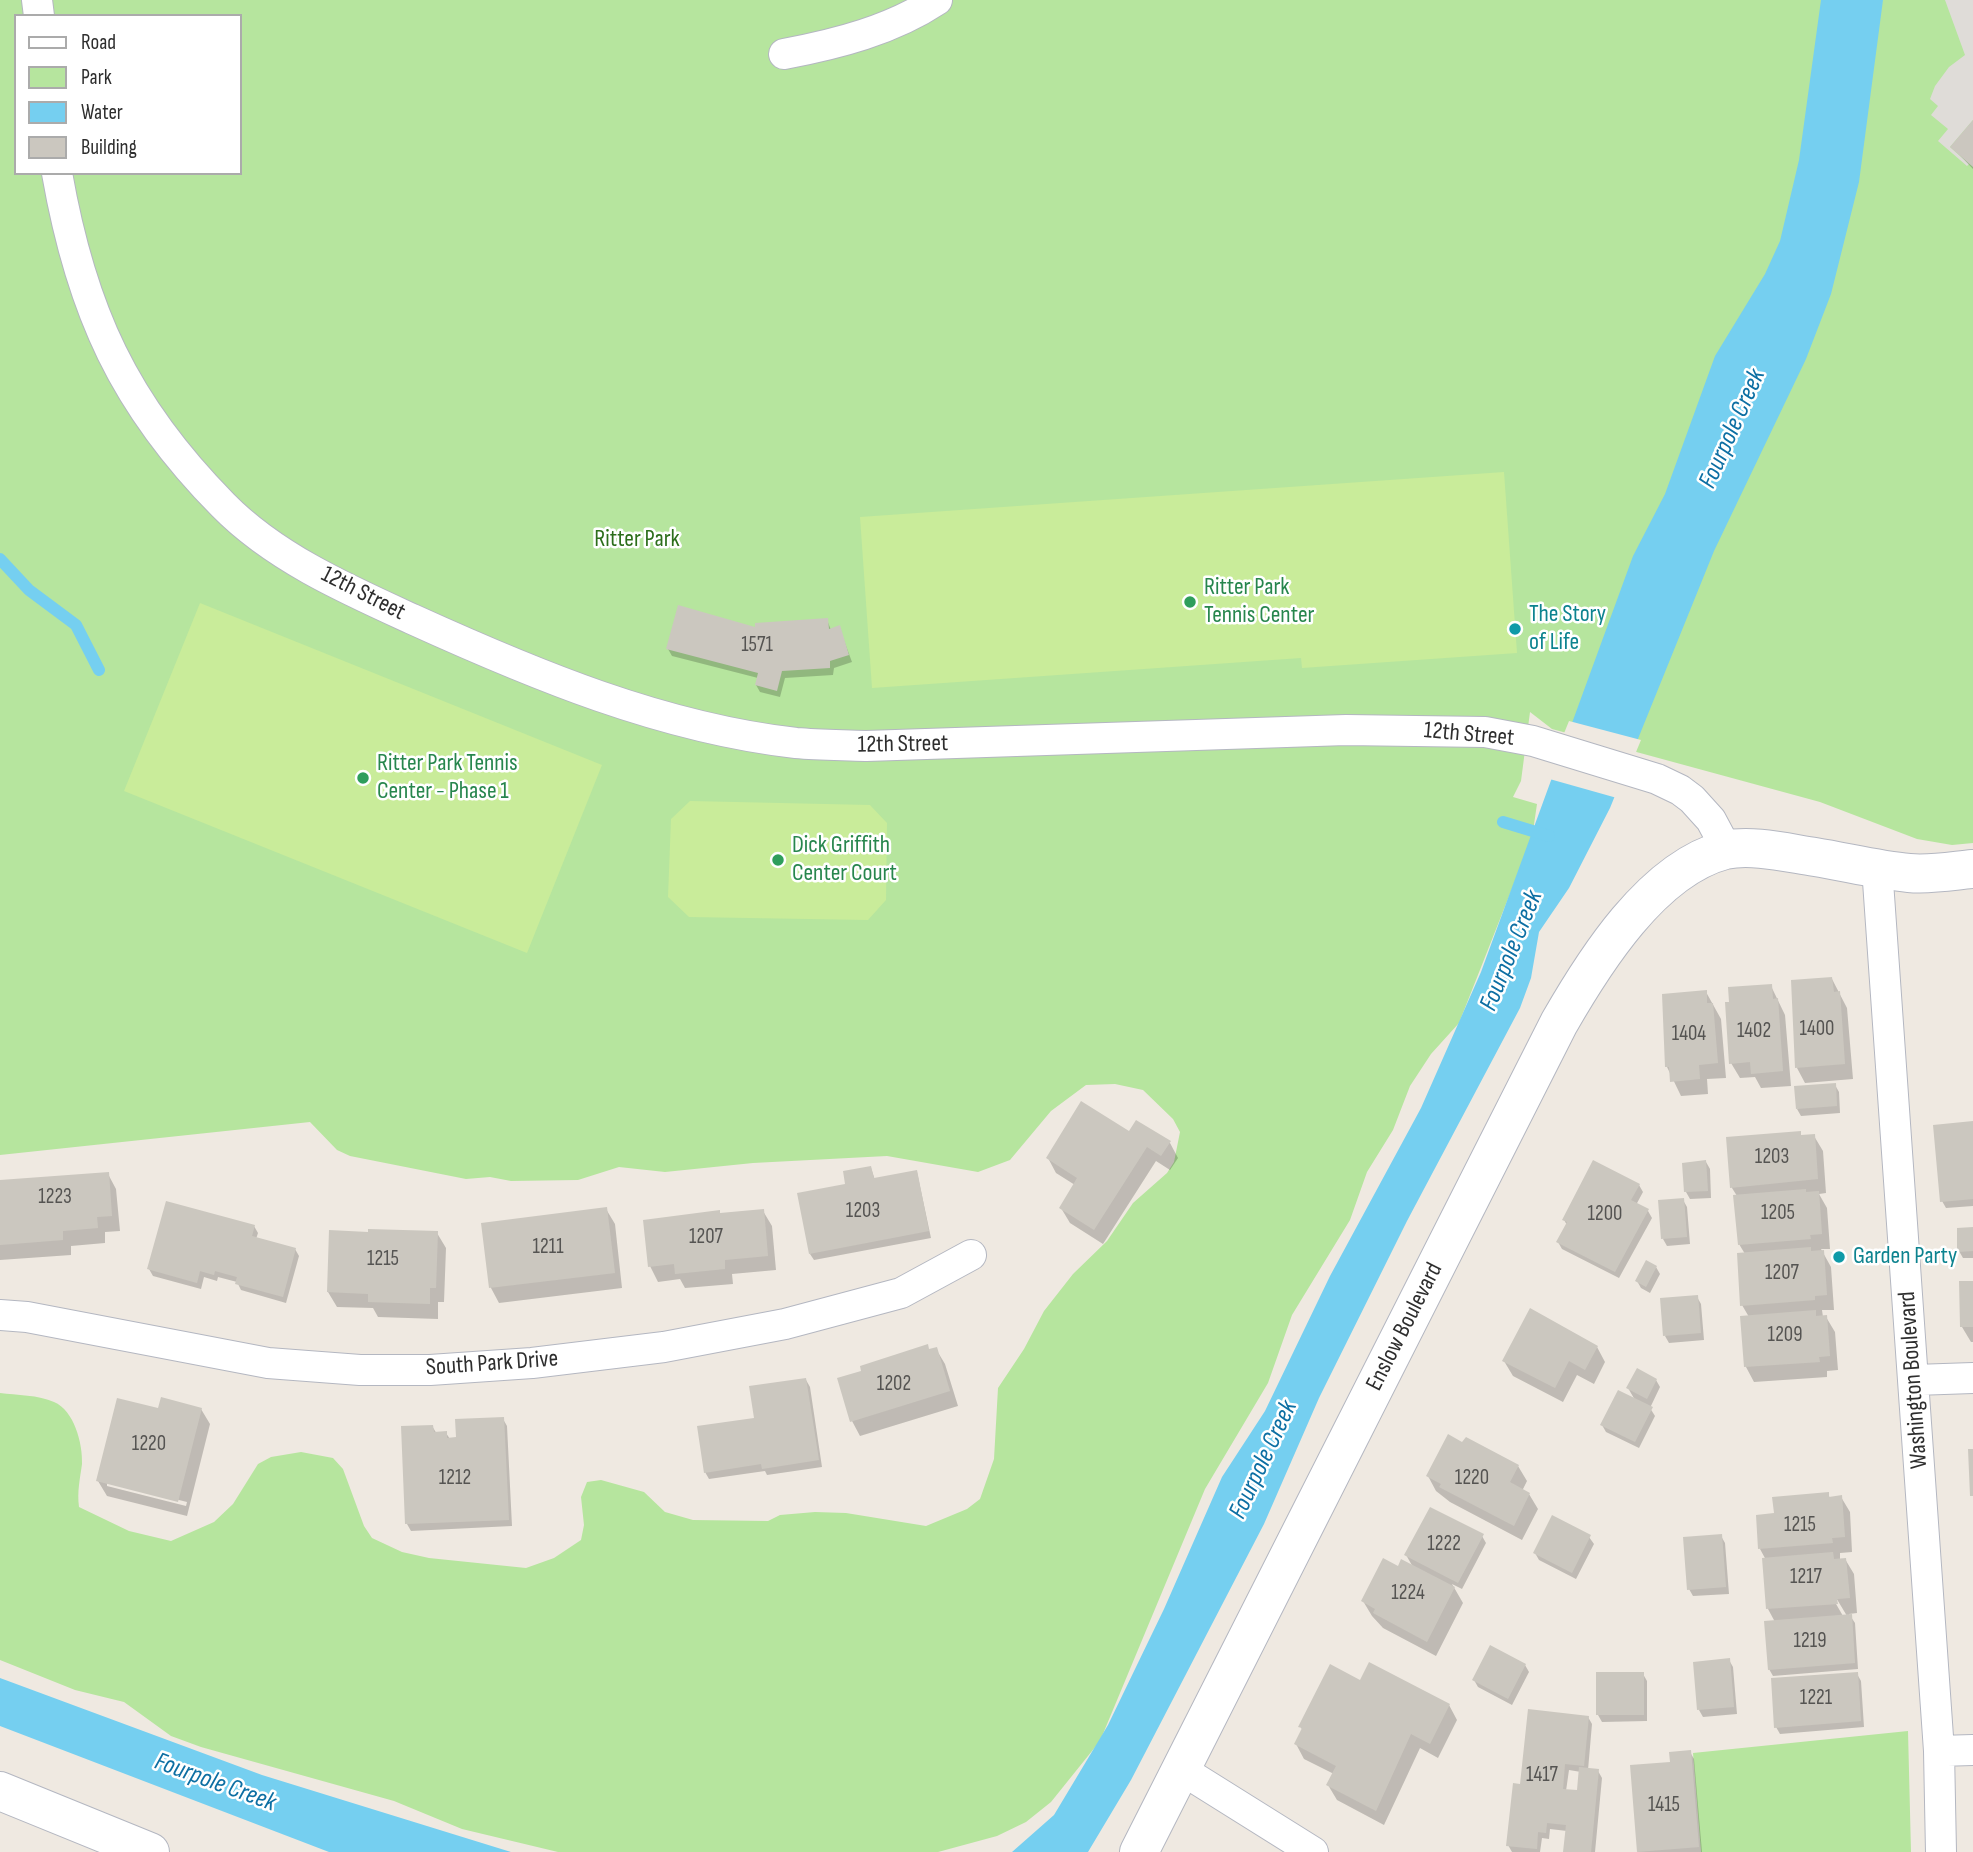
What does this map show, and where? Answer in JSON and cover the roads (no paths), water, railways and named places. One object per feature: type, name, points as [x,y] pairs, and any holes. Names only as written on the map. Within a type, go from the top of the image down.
[{"type":"street","points":[[784,54],[832,44],[877,30],[937,0]]},
{"type":"street","name":"12th Street","points":[[57,175],[67,229],[85,294],[108,350],[143,408],[187,466],[225,507],[278,550],[368,599],[547,677],[638,707],[729,732],[796,743],[866,747],[1443,730],[1534,741],[1657,779],[1692,799],[1711,820],[1727,850]]},
{"type":"street","points":[[1727,850],[1791,853],[1932,873],[1973,869]]},
{"type":"street","name":"Enslow Boulevard","points":[[1139,1852],[1565,1012],[1604,953],[1648,900],[1677,874],[1701,859],[1727,850]]},
{"type":"street","name":"Washington Boulevard","points":[[1877,867],[1915,1380],[1939,1751],[1941,1852]]},
{"type":"street","name":"South Park Drive","points":[[0,1315],[27,1317],[268,1363],[360,1370],[443,1369],[532,1363],[650,1349],[774,1326],[901,1293],[971,1255]]},
{"type":"street","points":[[1915,1380],[1973,1378]]},
{"type":"street","points":[[1939,1751],[1973,1750]]},
{"type":"street","points":[[1182,1770],[1313,1852]]},
{"type":"street","points":[[0,1791],[150,1852]]},
{"type":"water","name":"Fourpole Creek","points":[[1821,0],[1883,0],[1859,182],[1831,294],[1806,359],[1714,551],[1610,808],[1569,888],[1539,932],[1531,978],[1520,1008],[1407,1221],[1319,1398],[1264,1524],[1131,1780],[1088,1852],[1012,1852],[1054,1815],[1108,1725],[1164,1609],[1222,1477],[1265,1411],[1330,1276],[1421,1108],[1481,972],[1633,556],[1665,494],[1715,356],[1765,274],[1780,241],[1799,160]]},
{"type":"water","name":"Fourpole Creek","points":[[0,1678],[262,1775],[511,1852],[329,1852],[0,1726]]},
{"type":"waterway","points":[[0,559],[29,590],[76,625],[99,670]]},
{"type":"waterway","points":[[1503,822],[1549,836]]},
{"type":"place","name":"Ritter Park Tennis Center","points":[[1190,602]]},
{"type":"place","name":"The Story of Life","points":[[1515,629]]},
{"type":"place","name":"Ritter Park Tennis Center - Phase 1","points":[[363,778]]},
{"type":"place","name":"Dick Griffith Center Court","points":[[778,860]]},
{"type":"place","name":"Garden Party","points":[[1839,1257]]},
{"type":"park label","name":"Ritter Park","points":[[637,540]]}]
